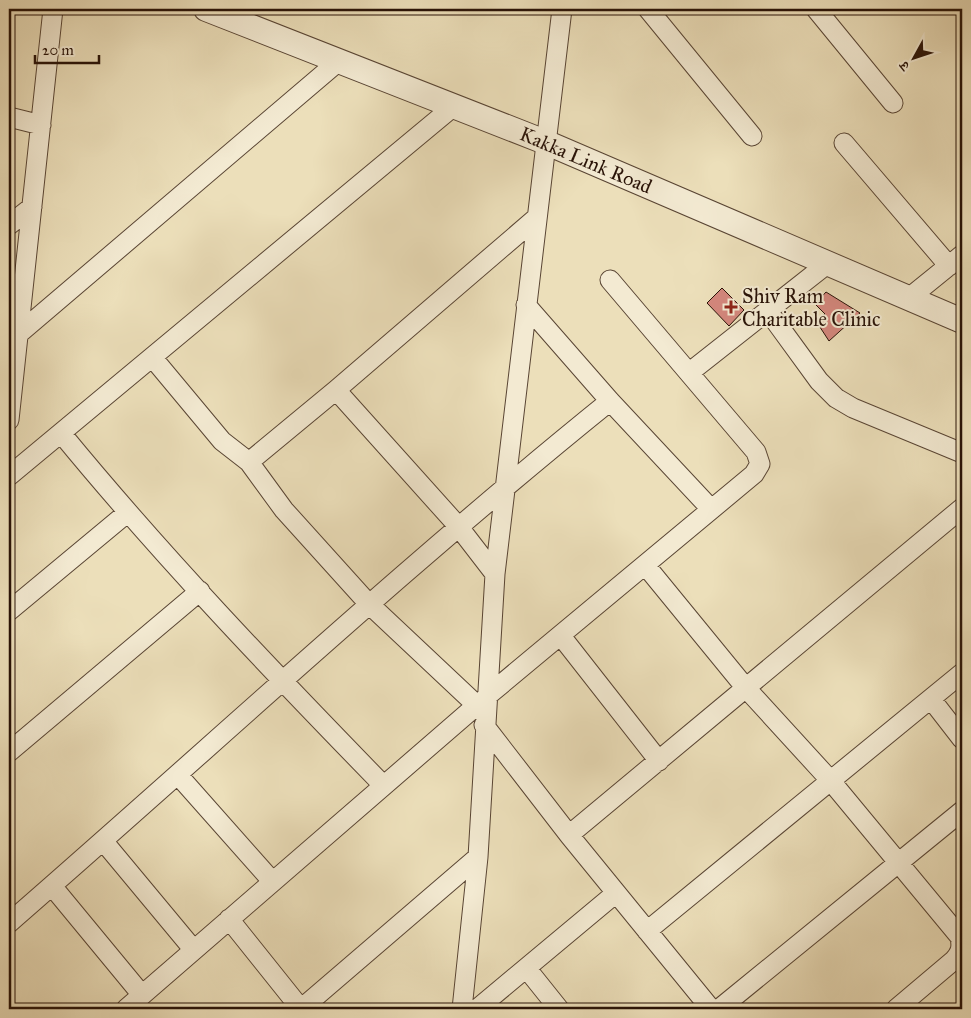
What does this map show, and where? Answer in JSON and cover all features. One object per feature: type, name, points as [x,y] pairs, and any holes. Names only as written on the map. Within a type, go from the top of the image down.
[{"type":"street","points":[[9,420],[13,338],[32,207],[53,9]]},
{"type":"street","points":[[462,1009],[478,857],[483,710],[494,574],[562,9]]},
{"type":"street","points":[[648,9],[752,136]]},
{"type":"street","points":[[816,9],[893,103]]},
{"type":"street","name":"Kakka Link Road","points":[[213,10],[545,142],[962,321]]},
{"type":"street","points":[[13,338],[340,60]]},
{"type":"street","points":[[9,476],[454,106]]},
{"type":"street","points":[[9,117],[40,125]]},
{"type":"street","points":[[844,142],[956,260],[909,298]]},
{"type":"street","points":[[9,225],[32,207]]},
{"type":"street","points":[[249,462],[536,219]]},
{"type":"street","points":[[690,372],[827,264]]},
{"type":"street","points":[[126,1009],[383,786],[483,710],[561,636],[754,474],[760,464],[760,458],[690,372],[610,280]]},
{"type":"street","points":[[526,305],[610,401],[711,509]]},
{"type":"street","points":[[768,311],[819,381],[836,398],[853,408],[962,453]]},
{"type":"street","points":[[152,357],[222,441],[249,462],[284,510],[368,603],[483,710],[570,835],[711,1009]]},
{"type":"street","points":[[336,390],[458,526],[494,574]]},
{"type":"street","points":[[9,923],[104,842],[368,603],[506,485],[610,401]]},
{"type":"street","points":[[61,433],[127,513],[282,681],[383,786]]},
{"type":"street","points":[[570,835],[962,508]]},
{"type":"street","points":[[9,611],[127,513]]},
{"type":"street","points":[[646,566],[745,688],[830,780],[900,862],[960,937],[962,945],[960,953],[954,960],[896,1009]]},
{"type":"street","points":[[9,752],[200,591]]},
{"type":"street","points":[[561,636],[659,761]]},
{"type":"street","points":[[647,930],[962,673]]},
{"type":"street","points":[[931,699],[962,739]]},
{"type":"street","points":[[178,775],[272,881]]},
{"type":"street","points":[[718,1009],[962,811]]},
{"type":"street","points":[[104,842],[193,949]]},
{"type":"street","points":[[229,919],[301,1009],[478,857]]},
{"type":"street","points":[[52,886],[142,996]]},
{"type":"street","points":[[478,1009],[616,893]]},
{"type":"street","points":[[527,969],[560,1009]]},
{"type":"building","points":[[722,288],[744,310],[729,326],[707,303]]},
{"type":"building","points":[[826,292],[860,313],[829,341],[816,321],[825,314],[815,304]]},
{"type":"place","name":"Shiv Ram Charitable Clinic","points":[[731,307]]}]
